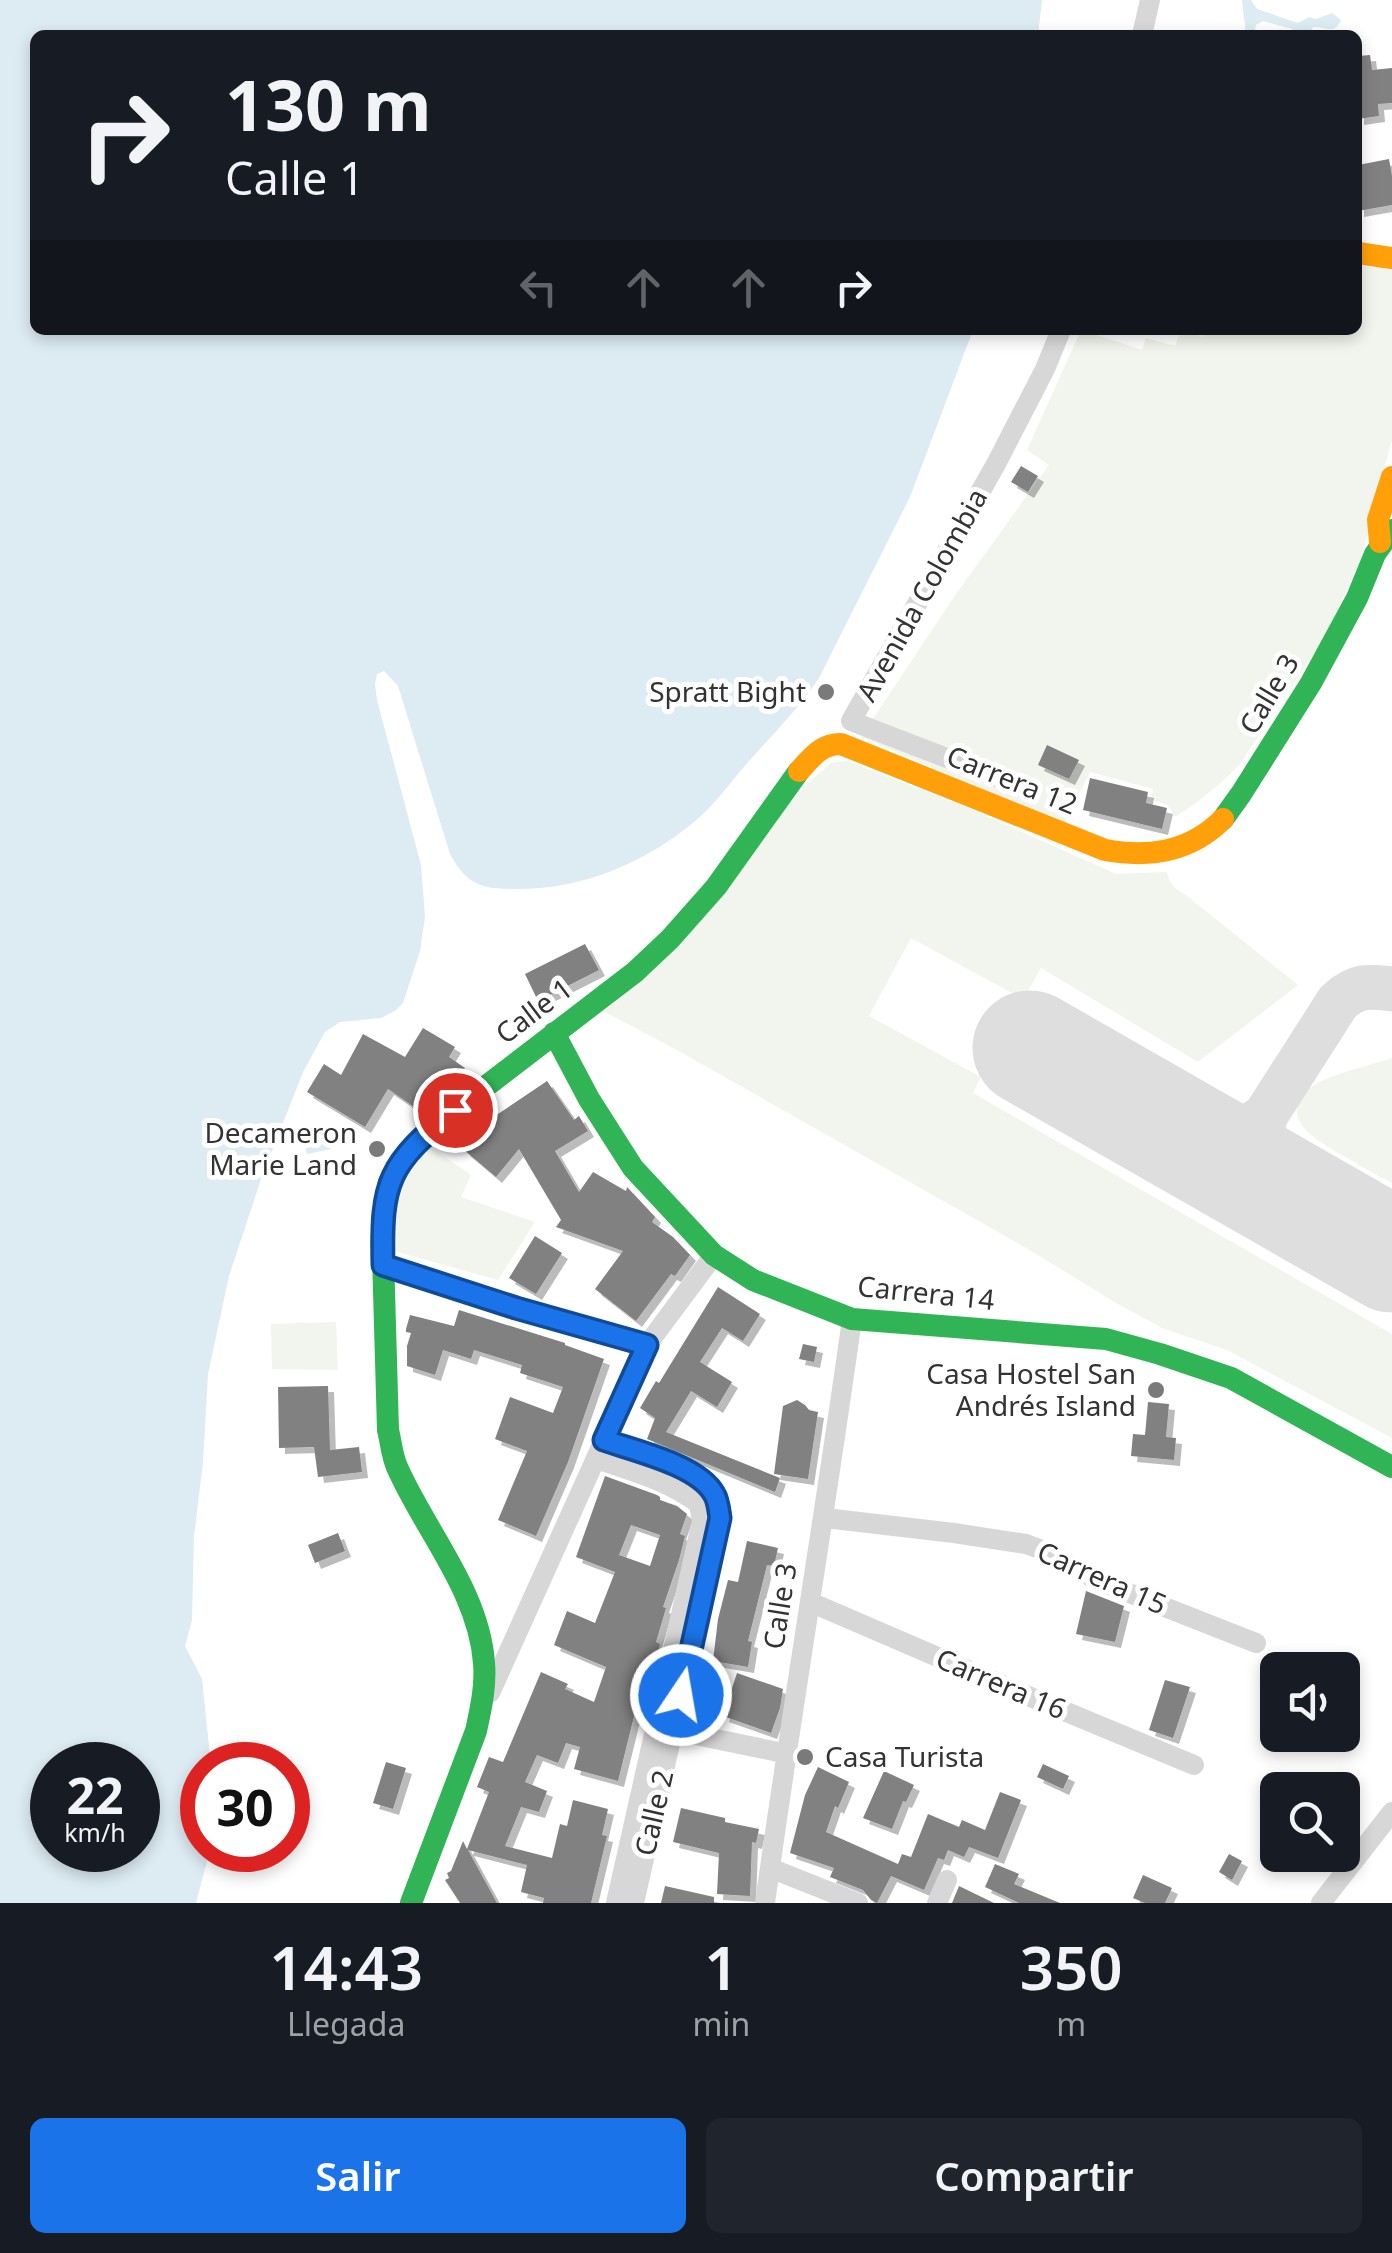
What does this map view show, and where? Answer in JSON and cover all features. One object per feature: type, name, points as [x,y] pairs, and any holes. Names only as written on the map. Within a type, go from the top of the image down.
[{"type":"main road","points":[[1362,253],[1392,258]]},
{"type":"main road","name":"Calle 3","points":[[1175,849],[1204,835],[1233,808],[1296,711],[1386,536],[1378,520],[1392,477]]},
{"type":"main road","name":"Carrera 12","points":[[829,744],[870,754],[1105,850],[1128,855],[1175,849]]},
{"type":"main road","name":"Calle 1","points":[[411,1903],[476,1731],[486,1673],[471,1606],[390,1449],[382,1221],[389,1182],[400,1164],[442,1120],[635,972],[670,939],[716,886],[797,773],[829,744]]},
{"type":"main road","name":"Carrera 14","points":[[554,1033],[633,1168],[714,1254],[753,1280],[852,1319],[1106,1339],[1142,1349],[1230,1378],[1392,1466]]},
{"type":"street","points":[[1143,30],[1150,0]]},
{"type":"street","name":"Avenida Colombia","points":[[996,777],[851,721],[996,464],[1059,335]]},
{"type":"street","points":[[482,1708],[647,1345],[714,1254]]},
{"type":"street","points":[[383,1265],[647,1345]]},
{"type":"street","name":"Calle 3","points":[[765,1903],[852,1319]]},
{"type":"street","name":"Calle 2","points":[[600,1450],[685,1494],[707,1500],[634,1903]]},
{"type":"street","name":"Carrera 15","points":[[825,1518],[1026,1544],[1096,1580],[1256,1642]]},
{"type":"street","name":"Carrera 16","points":[[810,1602],[1194,1764]]},
{"type":"street","points":[[664,1729],[788,1754]]},
{"type":"street","name":"Calle 2","points":[[616,1903],[664,1729]]},
{"type":"street","points":[[1321,1903],[1392,1812]]},
{"type":"street","points":[[770,1868],[858,1903]]},
{"type":"street","points":[[937,1903],[946,1880]]},
{"type":"shaded area","points":[[0,0],[1042,0],[1039,30],[30,30],[30,335],[971,335],[910,497],[819,678],[709,808],[655,850],[589,879],[543,888],[486,887],[470,880],[450,854],[398,686],[384,671],[377,674],[377,700],[421,865],[425,917],[420,951],[403,1003],[381,1018],[340,1022],[325,1032],[303,1072],[229,1276],[208,1374],[194,1536],[192,1620],[185,1646],[202,1679],[209,1742],[180,1742],[180,1872],[204,1872],[196,1903],[0,1903]]},
{"type":"shaded area","points":[[1242,0],[1251,0],[1257,9],[1298,23],[1332,13],[1341,20],[1332,29],[1292,30],[1263,21],[1255,30],[1245,30]]},
{"type":"shaded area","points":[[1362,262],[1392,266],[1392,440],[1360,561],[1324,638],[1240,764],[1175,817],[1168,805],[1151,800],[1153,789],[1090,772],[1064,824],[861,737],[956,594],[1049,465],[1027,450],[1079,335],[1096,335],[1142,350],[1146,338],[1175,346],[1179,335],[1362,335]]},
{"type":"shaded area","points":[[847,761],[973,810],[1116,874],[1167,872],[1177,889],[1298,985],[1198,1062],[1041,968],[1023,999],[911,938],[869,1016],[981,1077],[973,1093],[1392,1334],[1392,1438],[1227,1350],[1162,1328],[605,1012],[808,783],[831,763]]},
{"type":"shaded area","points":[[1392,1058],[1392,1183],[1317,1140],[1300,1121],[1297,1111],[1300,1100],[1317,1083]]},
{"type":"shaded area","points":[[326,1124],[331,1149],[307,1154],[301,1130]]},
{"type":"shaded area","points":[[429,1146],[471,1175],[461,1197],[535,1222],[498,1280],[391,1250],[398,1188]]},
{"type":"shaded area","points":[[336,1322],[338,1370],[272,1369],[271,1324]]},
{"type":"building","points":[[1370,55],[1372,70],[1392,68],[1392,103],[1378,104],[1379,116],[1362,118],[1362,56]]},
{"type":"building","points":[[1389,159],[1392,205],[1362,210],[1362,164]]},
{"type":"building","points":[[1021,466],[1038,476],[1028,492],[1011,482]]},
{"type":"building","points":[[1047,745],[1079,760],[1069,779],[1038,765]]},
{"type":"building","points":[[1090,778],[1148,792],[1146,803],[1167,808],[1162,829],[1083,810]]},
{"type":"building","points":[[585,944],[599,970],[538,1001],[525,974]]},
{"type":"building","points":[[423,1028],[455,1047],[449,1057],[465,1068],[447,1090],[438,1084],[420,1111],[388,1089],[365,1127],[307,1092],[324,1064],[341,1075],[363,1034],[405,1057]]},
{"type":"building","points":[[547,1081],[574,1120],[579,1116],[588,1131],[555,1151],[579,1192],[593,1172],[626,1191],[627,1187],[655,1217],[652,1222],[690,1255],[636,1321],[595,1289],[623,1251],[556,1227],[561,1220],[519,1149],[496,1177],[464,1150],[489,1120]]},
{"type":"building","points":[[535,1236],[562,1253],[536,1294],[509,1278]]},
{"type":"building","points":[[718,1287],[760,1314],[743,1341],[722,1328],[700,1362],[732,1382],[717,1407],[691,1391],[666,1432],[780,1478],[775,1492],[647,1439],[655,1418],[640,1408]]},
{"type":"building","points":[[459,1310],[604,1359],[568,1462],[536,1536],[498,1520],[527,1451],[495,1439],[510,1397],[553,1413],[563,1387],[520,1373],[522,1365],[474,1350],[471,1359],[443,1350],[435,1375],[407,1366],[411,1333],[406,1329],[410,1315],[454,1326]]},
{"type":"building","points":[[803,1344],[817,1347],[814,1362],[799,1359]]},
{"type":"building","points":[[328,1386],[330,1450],[359,1447],[362,1472],[318,1477],[314,1447],[279,1448],[278,1387]]},
{"type":"building","points":[[797,1400],[818,1412],[808,1479],[774,1474],[783,1406]]},
{"type":"building","points":[[1148,1402],[1169,1404],[1166,1437],[1176,1438],[1174,1460],[1131,1456],[1133,1434],[1145,1435]]},
{"type":"building","points":[[605,1476],[657,1495],[687,1514],[680,1534],[685,1536],[679,1560],[663,1607],[666,1608],[656,1642],[660,1644],[645,1711],[636,1708],[618,1781],[574,1769],[580,1747],[566,1743],[558,1763],[537,1755],[525,1782],[547,1791],[539,1812],[521,1807],[505,1846],[552,1858],[560,1824],[567,1826],[573,1800],[608,1809],[602,1835],[607,1836],[591,1903],[543,1903],[544,1898],[521,1892],[527,1865],[468,1850],[497,1903],[460,1903],[445,1880],[463,1841],[467,1849],[489,1792],[477,1787],[489,1757],[503,1762],[541,1672],[594,1702],[606,1667],[554,1645],[567,1611],[595,1623],[615,1572],[576,1557]],"holes":[[[631,1525],[660,1535],[650,1566],[619,1555]]]},
{"type":"building","points":[[338,1533],[345,1551],[315,1563],[308,1545]]},
{"type":"building","points":[[747,1541],[778,1548],[774,1566],[767,1565],[748,1641],[752,1642],[748,1667],[713,1661],[728,1580],[738,1582]]},
{"type":"building","points":[[1086,1591],[1124,1606],[1115,1642],[1076,1634]]},
{"type":"building","points":[[737,1673],[783,1689],[771,1733],[723,1716]]},
{"type":"building","points":[[1165,1680],[1190,1687],[1173,1738],[1149,1730]]},
{"type":"building","points":[[386,1762],[406,1768],[393,1809],[373,1803]]},
{"type":"building","points":[[1043,1764],[1069,1776],[1063,1789],[1037,1777]]},
{"type":"building","points":[[818,1767],[849,1782],[826,1832],[898,1864],[902,1854],[911,1857],[928,1814],[959,1827],[962,1820],[985,1830],[1000,1792],[1021,1800],[998,1858],[969,1847],[964,1857],[948,1850],[944,1860],[938,1858],[924,1890],[891,1876],[877,1903],[863,1890],[830,1877],[834,1868],[790,1853],[805,1795]]},
{"type":"building","points":[[884,1771],[914,1785],[892,1829],[863,1818]]},
{"type":"building","points":[[681,1808],[759,1829],[756,1843],[752,1842],[750,1896],[717,1894],[719,1853],[673,1842]]},
{"type":"building","points":[[1229,1854],[1242,1861],[1232,1880],[1219,1872]]},
{"type":"building","points":[[995,1864],[1019,1874],[1014,1884],[1060,1903],[1019,1903],[985,1887]]},
{"type":"building","points":[[1143,1875],[1172,1888],[1165,1903],[1145,1903],[1133,1898]]},
{"type":"building","points":[[665,1886],[714,1897],[714,1903],[661,1903]]},
{"type":"building","points":[[959,1886],[994,1903],[952,1903]]},
{"type":"taxiway","points":[[1185,1137],[1227,1136],[1265,1116],[1338,1002],[1363,988],[1392,989]]},
{"type":"taxiway","points":[[1265,1116],[1264,1155],[1278,1191]]},
{"type":"runway","points":[[1030,1048],[1392,1255]]},
{"type":"traffic: fast","points":[[1223,819],[1311,683],[1357,598],[1375,554],[1392,530]]},
{"type":"traffic: fast","points":[[411,1903],[476,1731],[484,1672],[472,1611],[397,1467],[388,1430],[382,1221],[389,1182],[399,1164],[455,1110],[635,972],[670,939],[716,887],[799,771]]},
{"type":"traffic: fast","points":[[554,1033],[589,1099],[633,1168],[714,1255],[753,1280],[852,1319],[1106,1339],[1160,1354],[1231,1378],[1392,1467]]},
{"type":"traffic: slow","points":[[1362,254],[1392,258]]},
{"type":"traffic: slow","points":[[1380,542],[1378,520],[1392,477]]},
{"type":"traffic: slow","points":[[799,771],[822,749],[841,744],[1105,850],[1122,852],[1168,850],[1197,839],[1223,819]]},
{"type":"place","name":"Spratt Bight","points":[[826,692]]},
{"type":"place","name":"Decameron Marie Land","points":[[377,1149]]},
{"type":"place","name":"Casa Hostel San Andrés Island","points":[[1156,1390]]},
{"type":"place","name":"Casa Turista","points":[[805,1757]]},
{"type":"route","points":[[455,1110],[410,1150],[389,1182],[382,1221],[383,1265],[647,1345],[604,1440],[683,1468],[703,1480],[716,1495],[720,1518],[681,1695]]}]
